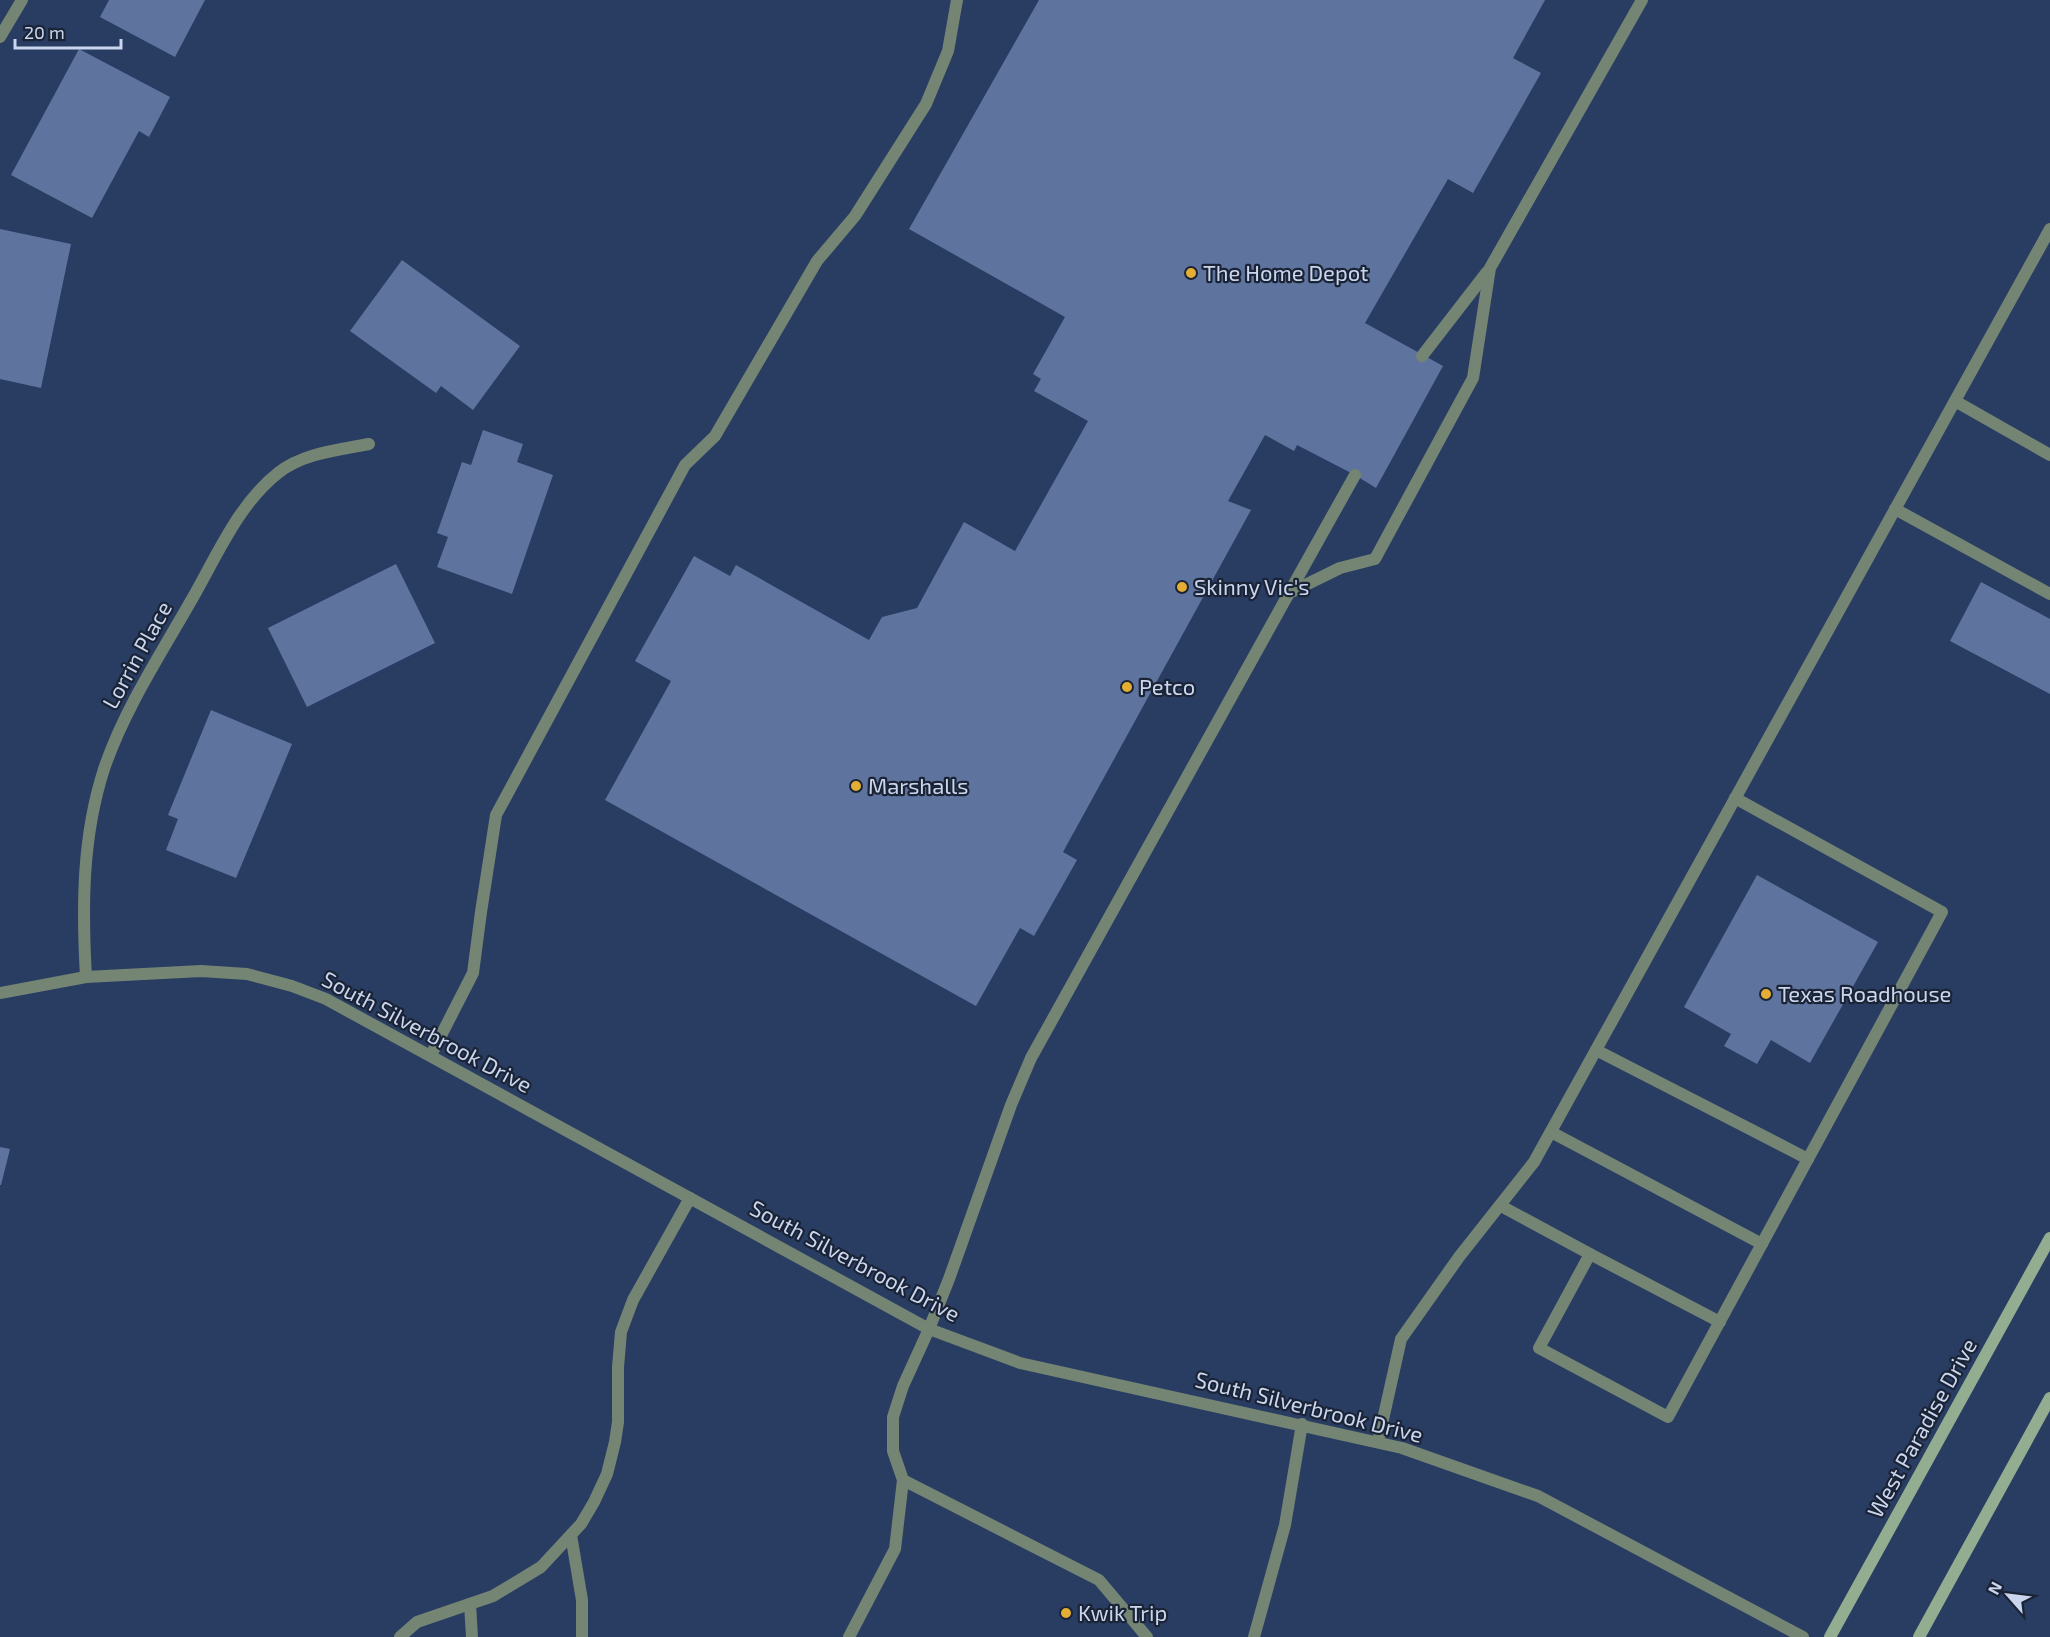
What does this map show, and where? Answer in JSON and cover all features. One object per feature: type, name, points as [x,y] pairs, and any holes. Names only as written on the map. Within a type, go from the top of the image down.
[{"type":"street","points":[[0,38],[22,0]]},
{"type":"street","points":[[431,1055],[473,973],[496,815],[685,465],[715,436],[817,261],[855,216],[926,104],[948,51],[957,0]]},
{"type":"street","points":[[1422,356],[1490,268],[1642,0]]},
{"type":"street","points":[[1378,1442],[1401,1339],[1459,1257],[1534,1162],[2050,228]]},
{"type":"street","points":[[1289,593],[1340,568],[1375,559],[1473,378],[1490,268]]},
{"type":"street","points":[[1955,401],[2050,455]]},
{"type":"street","name":"Lorrin Place","points":[[86,977],[83,903],[88,839],[104,770],[118,733],[235,522],[256,495],[278,473],[296,462],[324,453],[369,444]]},
{"type":"street","points":[[849,1637],[895,1549],[903,1480],[893,1451],[893,1417],[903,1386],[949,1279],[1011,1105],[1031,1058],[1355,475]]},
{"type":"street","points":[[1895,509],[2050,594]]},
{"type":"street","points":[[1590,1254],[1539,1348],[1668,1417],[1942,912],[1736,798]]},
{"type":"street","name":"South Silverbrook Drive","points":[[0,993],[86,977],[201,971],[247,974],[292,986],[326,999],[431,1055],[929,1329],[1020,1363],[1402,1448],[1538,1496],[1803,1637]]},
{"type":"street","points":[[1596,1050],[1808,1159]]},
{"type":"street","points":[[1551,1132],[1762,1244]]},
{"type":"street","points":[[400,1637],[417,1622],[493,1596],[541,1567],[581,1524],[607,1474],[615,1442],[618,1422],[618,1367],[621,1332],[633,1300],[690,1198]]},
{"type":"street","points":[[1501,1206],[1720,1322]]},
{"type":"street","name":"West Paradise Drive","points":[[1830,1637],[2050,1238]]},
{"type":"street","points":[[1919,1637],[2050,1398]]},
{"type":"street","points":[[1254,1637],[1285,1525],[1302,1424]]},
{"type":"street","points":[[903,1480],[1099,1580],[1147,1637]]},
{"type":"street","points":[[571,1535],[582,1600],[582,1637]]},
{"type":"street","points":[[471,1604],[472,1637]]},
{"type":"building","points":[[109,0],[205,0],[175,57],[100,17]]},
{"type":"building","points":[[1039,0],[1545,0],[1513,58],[1541,73],[1473,193],[1448,179],[1365,323],[1443,366],[1376,488],[1297,445],[1294,451],[1265,435],[1228,501],[1251,510],[1063,852],[1077,860],[1034,936],[1020,928],[976,1006],[605,800],[671,681],[635,661],[694,556],[730,576],[736,565],[869,640],[882,617],[917,608],[964,522],[1015,551],[1088,421],[1034,391],[1041,379],[1033,374],[1065,317],[909,229]]},
{"type":"building","points":[[79,49],[170,97],[149,137],[139,131],[92,218],[11,175]]},
{"type":"building","points":[[0,229],[71,244],[41,388],[0,379]]},
{"type":"building","points":[[402,260],[520,346],[473,410],[441,386],[436,393],[350,331]]},
{"type":"building","points":[[483,430],[523,444],[517,462],[553,475],[512,594],[437,567],[448,537],[437,533],[462,462],[471,465]]},
{"type":"building","points":[[396,564],[435,643],[307,707],[268,628]]},
{"type":"building","points":[[1981,582],[2050,619],[2050,694],[1950,641]]},
{"type":"building","points":[[211,710],[292,744],[236,878],[166,850],[178,819],[168,815]]},
{"type":"building","points":[[1757,875],[1878,942],[1810,1063],[1771,1040],[1757,1064],[1724,1046],[1731,1034],[1684,1007]]},
{"type":"building","points":[[0,1147],[10,1149],[1,1185],[0,1185]]},
{"type":"place","name":"The Home Depot","points":[[1191,273]]},
{"type":"place","name":"Skinny Vic's","points":[[1182,587]]},
{"type":"place","name":"Petco","points":[[1127,687]]},
{"type":"place","name":"Marshalls","points":[[856,786]]},
{"type":"place","name":"Texas Roadhouse","points":[[1766,994]]},
{"type":"place","name":"Kwik Trip","points":[[1066,1613]]}]
